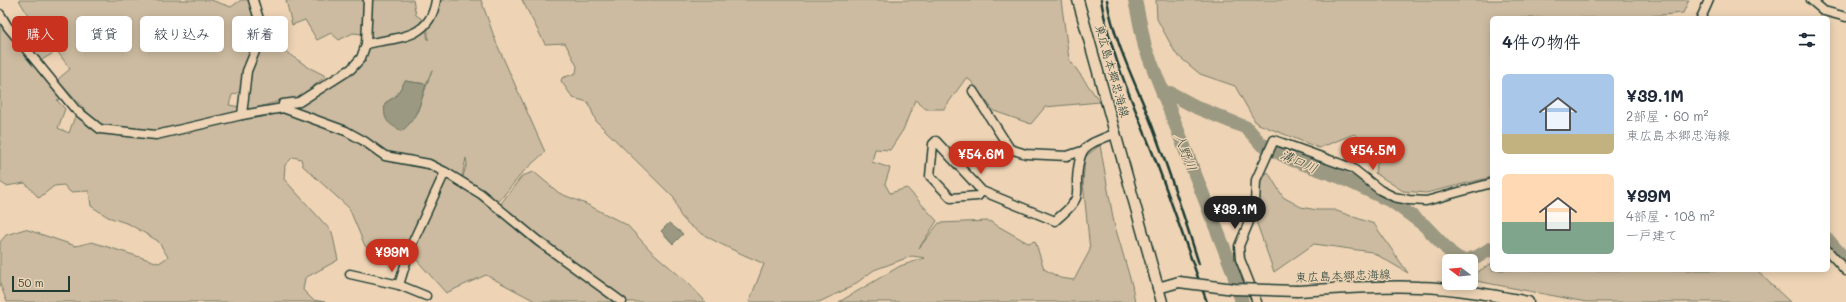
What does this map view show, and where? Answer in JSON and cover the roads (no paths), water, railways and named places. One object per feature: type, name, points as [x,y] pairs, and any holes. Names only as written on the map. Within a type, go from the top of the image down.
[{"type":"main road","name":"東広島本郷忠海線","points":[[1078,0],[1162,302]]},
{"type":"main road","name":"東広島本郷忠海線","points":[[1158,288],[1179,282],[1234,289],[1297,291],[1419,287],[1473,292],[1528,302]]},
{"type":"street","points":[[242,115],[247,71],[263,32],[254,0]]},
{"type":"street","points":[[282,108],[283,104],[299,102],[351,69],[361,58],[366,44],[368,0]]},
{"type":"street","points":[[366,44],[389,41],[416,33],[425,25],[435,10],[436,0]]},
{"type":"street","points":[[1702,16],[1709,0]]},
{"type":"street","points":[[1811,0],[1824,11],[1846,18]]},
{"type":"street","points":[[0,14],[8,27],[75,109],[100,129],[156,135],[242,115],[282,108],[346,131],[364,140],[386,156],[429,164],[445,172],[481,194],[538,241],[622,302]]},
{"type":"street","points":[[973,91],[1010,149],[1026,154],[1067,156],[1082,151]]},
{"type":"street","points":[[982,191],[978,196],[950,198],[930,176],[933,144],[936,141],[982,191],[1055,221],[1077,198],[1078,162],[1082,151],[1088,144],[1116,133]]},
{"type":"street","points":[[1257,302],[1240,259],[1239,246],[1252,218],[1255,204],[1256,180],[1274,140],[1340,162],[1352,168],[1380,190],[1394,197],[1426,201],[1490,185]]},
{"type":"street","points":[[399,285],[411,246],[445,172]]},
{"type":"street","points":[[1830,253],[1846,271]]},
{"type":"street","points":[[350,274],[399,285],[426,296]]},
{"type":"waterway","name":"入野川","points":[[1135,0],[1145,47],[1233,271],[1242,302]]},
{"type":"waterway","name":"溝口川","points":[[1163,95],[1170,93],[1198,108],[1247,128],[1261,144],[1293,160],[1340,177],[1393,202],[1424,225],[1454,256],[1464,261],[1477,257],[1490,249]]},
{"type":"waterway","name":"溝口川","points":[[1830,242],[1846,261]]},
{"type":"railway","points":[[1101,0],[1110,40],[1131,100],[1162,177],[1207,302]]},
{"type":"railway","points":[[1107,0],[1120,46],[1157,138],[1199,264]]}]
